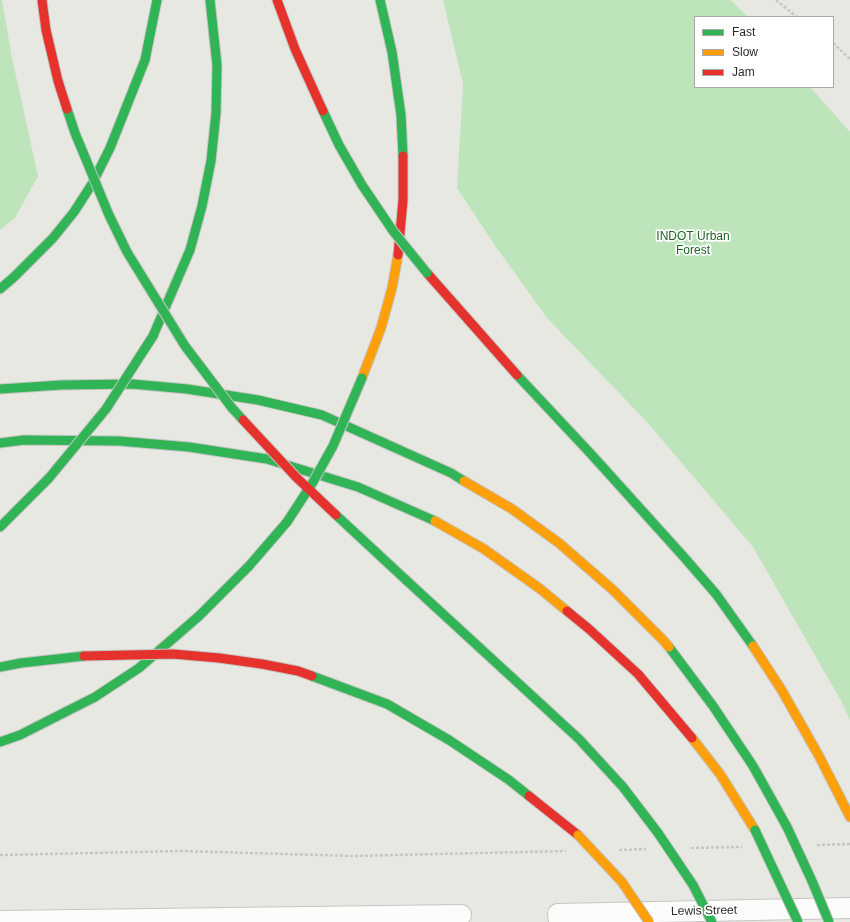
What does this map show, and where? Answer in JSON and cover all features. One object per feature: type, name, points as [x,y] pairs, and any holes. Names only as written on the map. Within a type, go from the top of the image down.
[{"type":"highway","points":[[36,0],[46,30]]},
{"type":"highway","points":[[42,0],[46,30],[58,82],[75,133],[109,215],[127,252],[185,346],[232,408],[296,477],[579,739],[623,787],[658,833],[693,886],[712,922]]},
{"type":"highway","points":[[0,289],[14,277],[52,238],[74,212],[92,184],[110,148],[145,60],[157,0]]},
{"type":"highway","points":[[0,527],[49,478],[106,409],[153,336],[190,250],[202,206],[211,161],[216,113],[217,65],[210,0]]},
{"type":"highway","points":[[277,0],[295,48],[339,145],[362,185],[393,231],[427,273],[520,379],[591,454],[716,594],[748,638],[781,690],[819,756],[850,817]]},
{"type":"highway","points":[[0,742],[20,735],[89,700],[139,668],[199,616],[249,566],[287,522],[313,482],[333,446],[362,378],[381,328],[392,288],[399,249],[404,169],[401,114],[392,52],[380,0]]},
{"type":"highway","points":[[0,389],[61,384],[132,384],[187,389],[258,400],[322,416],[451,473],[512,510],[559,543],[613,590],[663,640],[713,706],[753,766],[787,827],[829,922]]},
{"type":"highway","points":[[0,443],[24,440],[119,441],[267,458],[358,487],[425,516],[484,549],[539,588],[589,628],[638,674],[680,723],[720,774],[755,830],[798,922]]},
{"type":"highway","points":[[0,667],[21,663],[84,656],[173,654],[219,658],[298,671],[387,704],[449,740],[509,780],[578,835],[622,882],[649,922]]},
{"type":"street","name":"Lewis Street","points":[[558,918],[850,908]]},
{"type":"street","points":[[0,921],[461,915]]},
{"type":"path","points":[[776,0],[796,16]]},
{"type":"path","points":[[834,44],[850,59]]},
{"type":"path","points":[[812,845],[850,844]]},
{"type":"path","points":[[689,848],[744,847]]},
{"type":"path","points":[[619,850],[650,849]]},
{"type":"path","points":[[0,856],[182,851],[354,856],[571,851]]},
{"type":"green space","points":[[0,0],[2,0],[12,58],[38,176],[15,218],[0,230]]},
{"type":"green space","name":"INDOT Urban Forest","points":[[443,0],[731,0],[747,16],[694,16],[694,88],[811,88],[850,132],[850,720],[841,701],[753,547],[647,422],[547,318],[496,247],[457,188],[463,84]]},
{"type":"traffic: fast","points":[[0,289],[53,238],[74,212],[92,184],[110,148],[145,60],[157,0]]},
{"type":"traffic: fast","points":[[153,336],[190,250],[202,206],[211,161],[216,113],[217,65],[210,0]]},
{"type":"traffic: fast","points":[[380,0],[392,52],[401,115],[403,156]]},
{"type":"traffic: fast","points":[[67,109],[75,133],[109,215],[127,252],[185,346],[232,408],[243,420]]},
{"type":"traffic: fast","points":[[323,111],[339,145],[362,185]]},
{"type":"traffic: fast","points":[[362,185],[393,231],[427,273]]},
{"type":"traffic: fast","points":[[49,478],[106,409],[153,336]]},
{"type":"traffic: fast","points":[[517,375],[683,556],[716,594],[753,646]]},
{"type":"traffic: fast","points":[[287,522],[313,482],[333,446],[362,378]]},
{"type":"traffic: fast","points":[[0,389],[61,385],[132,384],[187,389],[258,400],[322,415],[451,473],[464,481]]},
{"type":"traffic: fast","points":[[0,443],[24,440],[119,441],[189,447],[267,459],[358,487],[435,521]]},
{"type":"traffic: fast","points":[[0,527],[49,478]]},
{"type":"traffic: fast","points":[[336,515],[406,580]]},
{"type":"traffic: fast","points":[[0,742],[20,735],[95,697],[139,668],[199,616],[249,566],[287,522]]},
{"type":"traffic: fast","points":[[406,580],[579,739],[623,787],[658,833]]},
{"type":"traffic: fast","points":[[669,647],[713,706],[753,766],[787,827]]},
{"type":"traffic: fast","points":[[0,667],[21,663],[84,656]]},
{"type":"traffic: fast","points":[[312,676],[387,704],[449,740],[509,780],[529,796]]},
{"type":"traffic: fast","points":[[787,827],[829,922]]},
{"type":"traffic: fast","points":[[755,830],[798,922]]},
{"type":"traffic: fast","points":[[658,833],[693,885],[712,922]]},
{"type":"traffic: slow","points":[[362,378],[381,328],[392,288],[398,255]]},
{"type":"traffic: slow","points":[[464,481],[512,509],[559,543],[613,590],[669,647]]},
{"type":"traffic: slow","points":[[435,521],[484,549],[539,588],[567,611]]},
{"type":"traffic: slow","points":[[753,646],[781,689],[819,756],[850,817]]},
{"type":"traffic: slow","points":[[692,738],[720,774],[755,830]]},
{"type":"traffic: slow","points":[[578,835],[622,882],[649,922]]},
{"type":"traffic: jam","points":[[42,0],[46,30],[58,81],[67,109]]},
{"type":"traffic: jam","points":[[277,0],[295,49],[323,111]]},
{"type":"traffic: jam","points":[[398,255],[403,200],[403,156]]},
{"type":"traffic: jam","points":[[427,273],[517,375]]},
{"type":"traffic: jam","points":[[243,420],[296,477],[336,515]]},
{"type":"traffic: jam","points":[[567,611],[638,674],[692,738]]},
{"type":"traffic: jam","points":[[84,656],[173,654],[219,658]]},
{"type":"traffic: jam","points":[[219,658],[262,664],[298,671],[312,676]]},
{"type":"traffic: jam","points":[[529,796],[578,835]]}]
